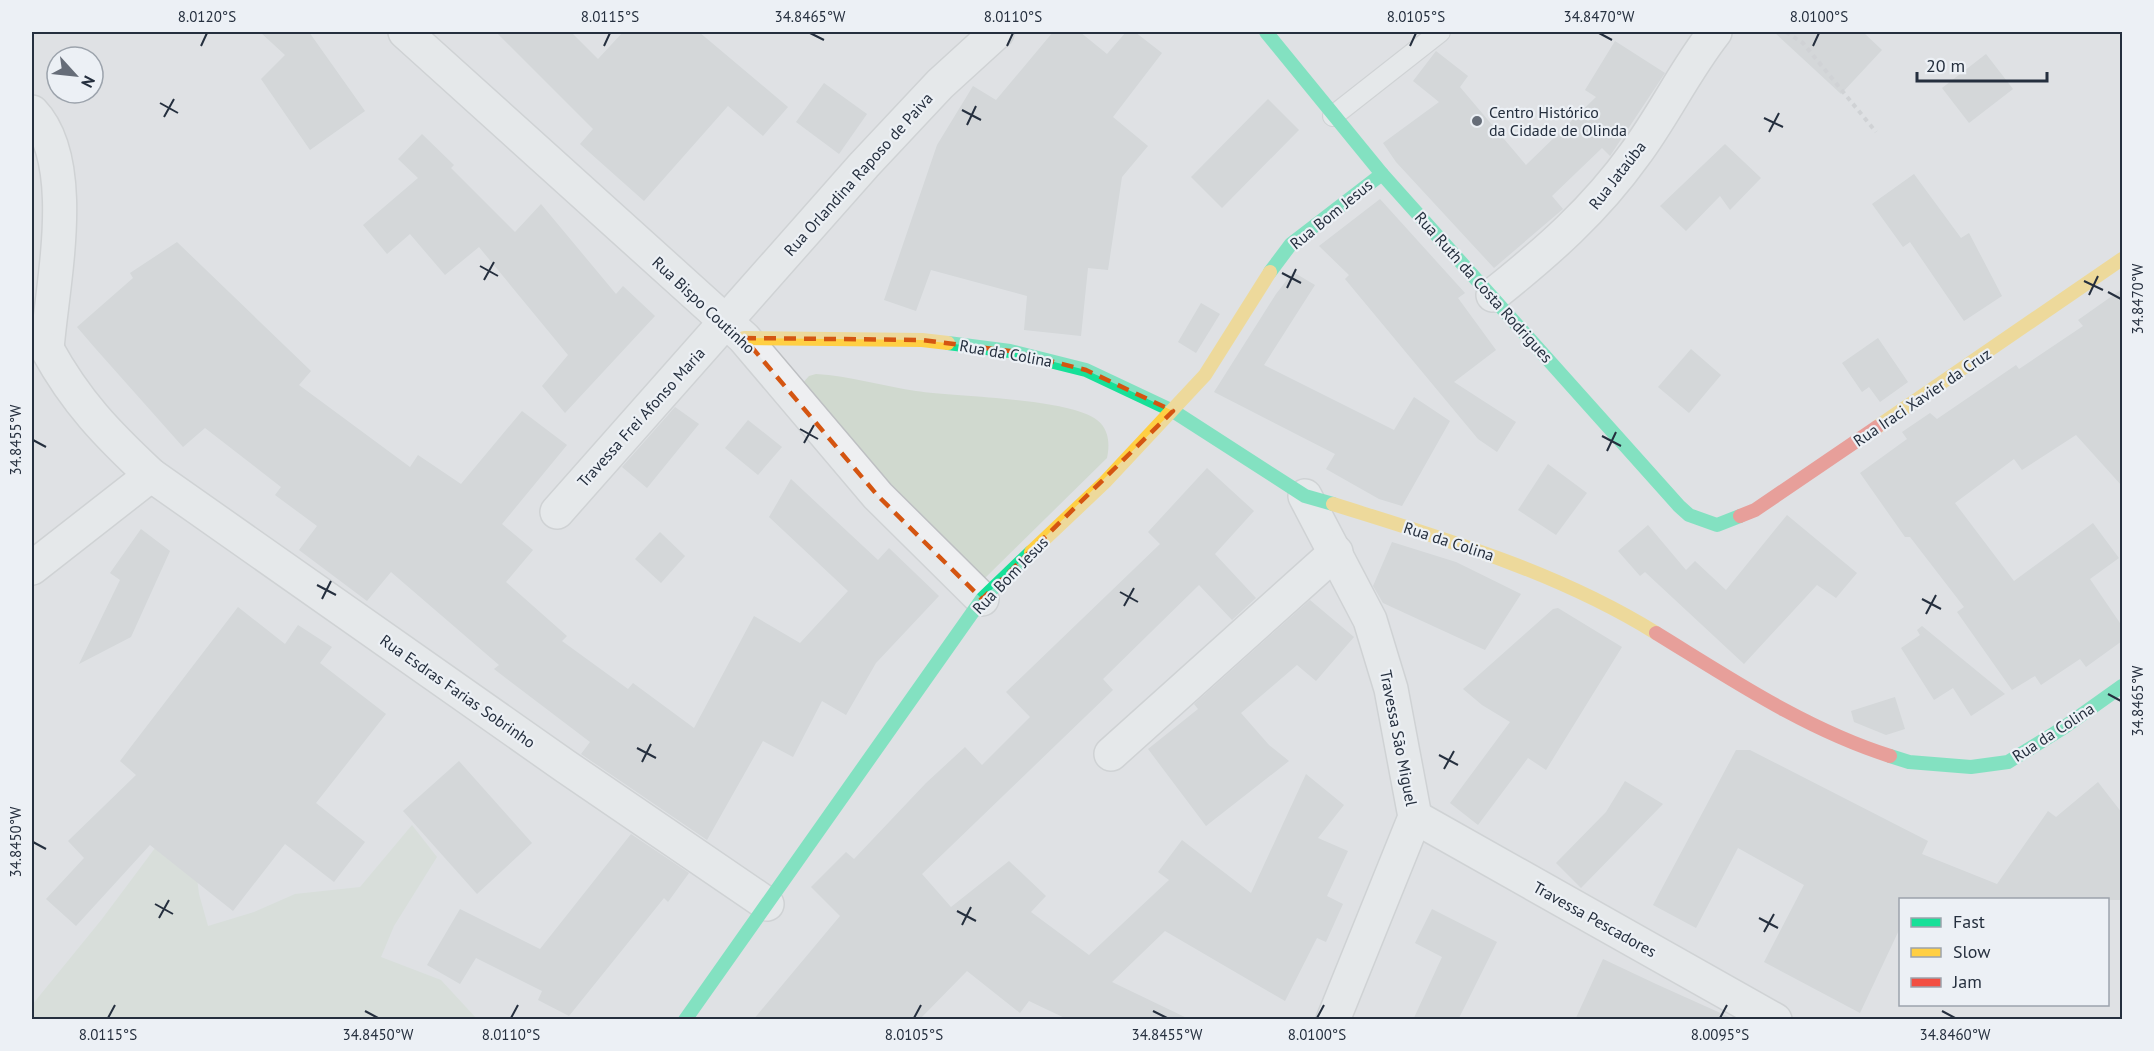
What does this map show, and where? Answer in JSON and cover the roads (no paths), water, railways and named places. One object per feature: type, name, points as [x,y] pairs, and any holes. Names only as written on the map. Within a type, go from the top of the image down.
[{"type":"street","name":"Rua Bispo Coutinho","points":[[405,32],[735,330],[878,496],[982,599]]},
{"type":"street","name":"Rua Orlandina Raposo de Paiva","points":[[735,330],[872,157],[940,84],[997,32]]},
{"type":"street","name":"Rua Ruth da Costa Rodrigues","points":[[1266,32],[1382,174],[1493,295],[1648,474],[1689,515],[1717,525]]},
{"type":"street","name":"Rua Jataúba","points":[[1493,295],[1578,224],[1609,189],[1637,152],[1715,32]]},
{"type":"street","points":[[32,112],[49,138],[58,176],[59,217],[55,264],[39,351]]},
{"type":"street","name":"Rua Bom Jesus","points":[[685,1020],[982,599],[1105,482],[1205,375],[1261,283],[1282,255],[1317,222],[1382,174]]},
{"type":"street","name":"Rua Iraci Xavier da Cruz","points":[[1717,525],[1755,510],[2122,259]]},
{"type":"street","name":"Rua da Colina","points":[[735,330],[922,340],[1010,351],[1086,370],[1173,411],[1305,495],[1468,546],[1562,582],[1634,619],[1765,700],[1822,729],[1909,762],[1971,767],[2008,762],[2063,728],[2122,686]]},
{"type":"street","name":"Travessa Frei Afonso Maria","points":[[557,512],[735,330]]},
{"type":"street","name":"Rua Esdras Farias Sobrinho","points":[[39,351],[100,426],[151,475],[767,904]]},
{"type":"street","points":[[32,568],[151,475]]},
{"type":"street","name":"Travessa São Miguel","points":[[1305,495],[1370,620],[1383,656],[1415,817],[1333,1020]]},
{"type":"street","points":[[1111,754],[1336,552]]},
{"type":"street","name":"Travessa Pescadores","points":[[1415,817],[1775,1020]]},
{"type":"lane","points":[[1333,116],[1440,32]]},
{"type":"place","name":"Centro Histórico da Cidade de Olinda","points":[[1477,121]]}]
